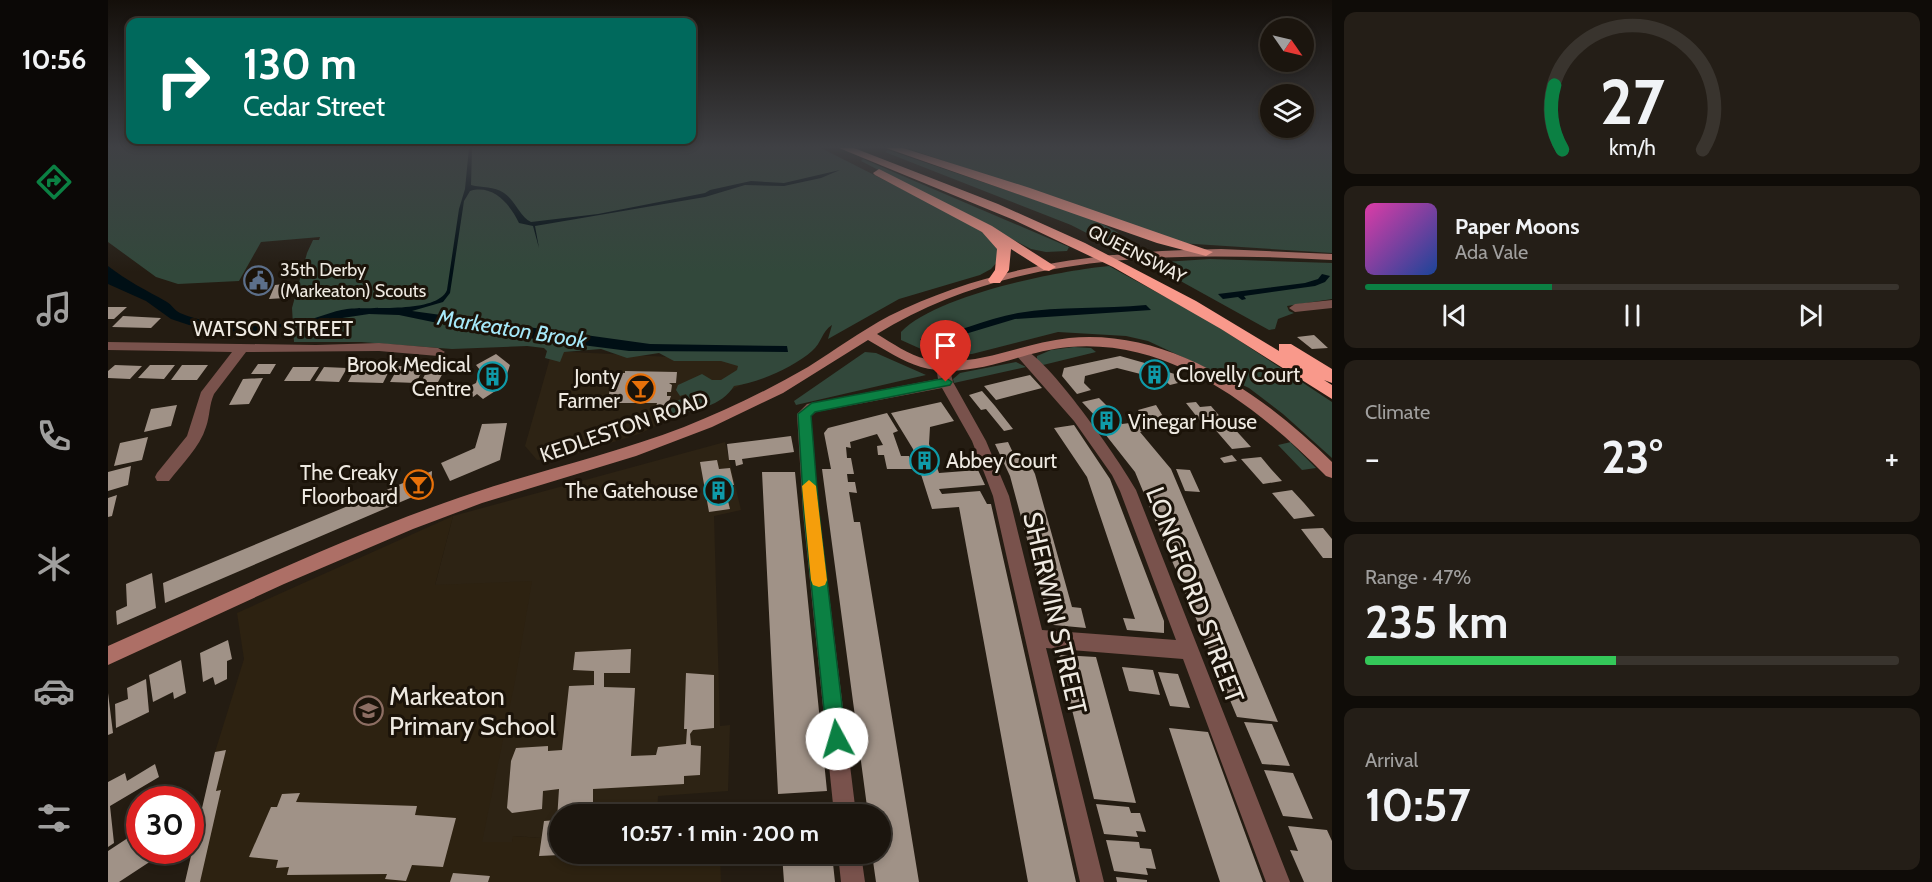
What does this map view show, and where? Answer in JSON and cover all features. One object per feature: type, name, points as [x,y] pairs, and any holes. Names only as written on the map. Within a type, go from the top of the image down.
[{"type":"highway","points":[[909,189],[987,229],[1049,267]]},
{"type":"highway","name":"QUEENSWAY","points":[[948,189],[998,209],[1111,261],[1232,328],[1332,393]]},
{"type":"highway","name":"QUEENSWAY","points":[[974,189],[1104,246],[1227,312],[1332,377]]},
{"type":"highway","points":[[1014,189],[1206,252]]},
{"type":"highway","points":[[1106,220],[1150,245],[1149,254]]},
{"type":"highway","points":[[987,229],[999,241],[1005,255],[1002,270],[994,280]]},
{"type":"street","name":"KEDLESTON ROAD","points":[[108,656],[280,578],[442,511],[668,440],[720,418],[799,378],[867,334],[929,302],[994,280],[1081,261],[1149,254],[1206,252],[1332,257]]},
{"type":"street","points":[[1295,308],[1332,304]]},
{"type":"street","points":[[867,334],[904,356],[944,374]]},
{"type":"street","points":[[844,804],[811,513],[804,414],[812,408],[1044,345],[1096,343],[1166,357],[1209,376],[1259,406],[1308,447],[1332,472]]},
{"type":"street","name":"WATSON STREET","points":[[108,346],[316,349],[379,347],[438,352]]},
{"type":"street","points":[[163,477],[193,439],[199,427],[203,402],[208,392],[243,347]]},
{"type":"street","name":"LONGFORD STREET","points":[[1021,352],[1068,402],[1114,465],[1128,490],[1278,882]]},
{"type":"street","name":"SHERWIN STREET","points":[[944,374],[979,441],[1001,496],[1092,882]]},
{"type":"street","points":[[1033,638],[1188,650]]},
{"type":"street","points":[[851,864],[853,882]]},
{"type":"shaded area","points":[[552,351],[787,363],[639,434],[562,458],[537,460],[525,446]]},
{"type":"shaded area","points":[[725,442],[741,510],[714,516],[720,726],[730,725],[728,791],[658,796],[658,804],[549,804],[549,856],[539,856],[541,838],[514,836],[512,842],[482,842],[435,585],[453,516]]},
{"type":"shaded area","name":"Markeaton Primary School","points":[[453,516],[435,585],[532,581],[515,681],[482,842],[512,842],[513,836],[541,838],[540,856],[549,856],[549,864],[720,864],[721,882],[185,882],[189,864],[204,864],[204,800],[215,752],[244,659],[237,613]]},
{"type":"green space","points":[[108,189],[902,189],[979,228],[997,244],[998,261],[991,269],[980,275],[899,299],[828,339],[832,325],[815,348],[796,363],[764,378],[734,386],[729,393],[715,403],[674,415],[665,407],[687,396],[686,394],[680,396],[676,390],[678,385],[702,374],[712,380],[721,380],[737,370],[738,366],[721,361],[674,361],[659,353],[627,358],[601,349],[564,352],[560,362],[545,358],[547,351],[544,348],[527,346],[452,349],[361,342],[294,342],[292,308],[307,253],[313,240],[319,240],[320,237],[261,242],[239,281],[178,284],[156,277],[108,242]]},
{"type":"green space","points":[[915,189],[934,189],[1069,247],[1067,251],[1046,252],[1031,249]]},
{"type":"green space","points":[[980,189],[1004,189],[1095,220],[1117,232],[1128,244],[1114,247],[1071,225]]},
{"type":"green space","points":[[1025,189],[1332,189],[1332,253],[1179,243]]},
{"type":"green space","points":[[1210,259],[1332,263],[1332,299],[1287,306],[1289,311],[1294,313],[1278,319],[1275,329],[1269,330],[1148,263]]},
{"type":"green space","points":[[1109,266],[1211,322],[1332,402],[1332,458],[1283,414],[1249,388],[1148,341],[1126,336],[1058,332],[972,354],[948,355],[930,353],[901,340],[901,332],[918,319],[969,296],[1030,279]]},
{"type":"green space","points":[[1074,347],[1091,348],[1096,352],[1043,365],[1037,360],[1037,356],[1051,350]]},
{"type":"green space","points":[[865,352],[876,353],[926,375],[796,405],[794,401]]},
{"type":"green space","points":[[1016,362],[1026,367],[954,383],[953,379],[960,373]]},
{"type":"green space","points":[[1291,442],[1316,468],[1302,470],[1278,445]]},
{"type":"water","name":"Markeaton Brook","points":[[465,189],[495,189],[500,191],[531,222],[598,214],[705,193],[714,189],[731,189],[705,197],[535,226],[539,248],[533,226],[519,223],[511,209],[500,197],[486,190],[470,191],[464,201],[450,293],[443,302],[412,311],[650,344],[787,346],[788,352],[629,351],[481,332],[399,315],[369,314],[243,333],[189,325],[171,319],[146,301],[108,284],[108,266],[129,281],[167,302],[180,313],[224,324],[289,323],[347,309],[417,306],[441,298],[447,290],[459,209]]},
{"type":"water","points":[[1322,274],[1330,276],[1325,282],[1315,286],[1244,296],[1246,299],[1242,300],[1238,297],[1223,299],[1218,294],[1305,283],[1318,279]]},
{"type":"water","points":[[1146,305],[1151,310],[1015,319],[932,344],[923,344],[920,339],[1018,313],[1050,309]]},
{"type":"building","points":[[292,283],[285,298],[269,299],[275,285]]},
{"type":"building","points":[[108,307],[127,307],[114,319],[108,319]]},
{"type":"building","points":[[123,316],[161,318],[151,328],[112,327]]},
{"type":"building","points":[[1314,335],[1328,348],[1312,349],[1297,337]]},
{"type":"building","name":"Brook Medical Centre","points":[[496,354],[510,365],[503,386],[483,399],[477,394],[473,397],[464,389],[476,383],[480,370],[476,365]]},
{"type":"building","name":"Clovelly Court","points":[[1120,356],[1166,369],[1165,371],[1181,376],[1186,381],[1170,385],[1164,380],[1117,368],[1085,376],[1084,383],[1091,390],[1077,394],[1062,376],[1064,368]]},
{"type":"building","points":[[258,364],[276,364],[270,374],[251,374]]},
{"type":"building","points":[[115,365],[142,366],[130,379],[108,378],[108,371]]},
{"type":"building","points":[[150,365],[175,365],[164,379],[138,378]]},
{"type":"building","points":[[182,365],[208,365],[197,380],[171,380]]},
{"type":"building","points":[[399,366],[424,367],[416,383],[390,382]]},
{"type":"building","points":[[293,367],[319,367],[310,381],[284,381]]},
{"type":"building","points":[[324,367],[347,368],[339,382],[315,381]]},
{"type":"building","points":[[355,369],[390,369],[383,383],[348,382]]},
{"type":"building","points":[[428,369],[445,369],[438,382],[421,382]]},
{"type":"building","name":"Jonty Farmer","points":[[625,371],[677,372],[676,383],[669,383],[672,385],[671,392],[667,392],[667,396],[671,396],[667,407],[656,407],[657,403],[618,403],[619,396],[609,394],[613,373],[625,373]]},
{"type":"building","points":[[1030,375],[1042,388],[996,400],[984,386]]},
{"type":"building","points":[[263,378],[249,404],[229,405],[243,379]]},
{"type":"building","points":[[982,391],[1013,429],[1004,431],[986,409],[981,410],[969,395]]},
{"type":"building","points":[[1099,398],[1115,414],[1097,418],[1082,402]]},
{"type":"building","points":[[941,402],[954,421],[930,427],[929,444],[939,473],[978,470],[985,485],[939,489],[942,494],[980,491],[987,504],[991,504],[1076,882],[1028,882],[959,507],[932,509],[913,449],[891,413]]},
{"type":"building","points":[[1196,402],[1200,407],[1211,406],[1223,420],[1201,422],[1186,403]]},
{"type":"building","points":[[177,405],[171,426],[144,432],[151,409]]},
{"type":"building","points":[[1156,405],[1169,426],[1140,432],[1171,469],[1278,722],[1237,717],[1135,472],[1094,420],[1115,416],[1122,424],[1145,421],[1138,410]]},
{"type":"building","points":[[887,413],[898,431],[893,433],[901,456],[909,456],[913,469],[887,469],[884,455],[878,455],[877,446],[883,445],[877,434],[850,442],[851,448],[846,447],[847,458],[851,458],[854,474],[847,474],[848,482],[855,482],[857,493],[849,492],[854,522],[860,522],[919,882],[876,882],[873,864],[891,864],[891,804],[867,804],[822,469],[831,469],[824,433],[828,428]]},
{"type":"building","points":[[507,423],[500,460],[450,481],[441,463],[475,448],[482,424]]},
{"type":"building","points":[[1074,425],[1110,479],[1164,621],[1164,633],[1127,630],[1123,618],[1135,619],[1087,477],[1054,428]]},
{"type":"building","points":[[1231,425],[1251,447],[1232,449],[1213,427]]},
{"type":"building","points":[[791,436],[794,452],[742,459],[743,464],[736,466],[735,460],[729,460],[727,444]]},
{"type":"building","points":[[148,437],[142,460],[114,466],[120,443]]},
{"type":"building","points":[[1008,442],[1015,457],[1026,456],[1035,474],[1072,607],[1081,608],[1086,628],[1054,625],[1049,621],[1010,476],[995,444]]},
{"type":"building","points":[[1232,455],[1237,461],[1224,463],[1220,458]]},
{"type":"building","points":[[1261,457],[1282,481],[1263,484],[1241,459]]},
{"type":"building","name":"The Gatehouse","points":[[717,460],[719,469],[730,468],[734,485],[730,485],[733,496],[727,497],[730,509],[709,512],[700,462]]},
{"type":"building","points":[[131,466],[128,485],[108,491],[108,472]]},
{"type":"building","points":[[1176,469],[1190,470],[1200,492],[1185,491]]},
{"type":"building","points":[[432,471],[431,489],[165,603],[163,583]]},
{"type":"building","points":[[762,472],[795,472],[827,791],[778,794]]},
{"type":"building","points":[[1292,490],[1315,516],[1294,519],[1272,493]]},
{"type":"building","points":[[117,495],[112,516],[108,517],[108,498]]},
{"type":"building","points":[[1323,528],[1332,539],[1332,558],[1323,558],[1301,529]]},
{"type":"building","points":[[152,573],[156,608],[117,625],[116,611],[127,606],[126,584]]},
{"type":"building","points":[[228,640],[232,659],[227,661],[227,679],[215,685],[213,677],[203,682],[200,653]]},
{"type":"building","points":[[631,649],[630,673],[604,673],[604,687],[635,688],[631,756],[656,755],[658,747],[686,744],[687,729],[684,729],[686,673],[714,675],[714,728],[693,730],[690,734],[691,745],[701,746],[700,775],[684,776],[684,784],[593,789],[593,804],[558,804],[559,789],[543,791],[542,809],[512,813],[507,808],[511,761],[516,748],[548,746],[548,751],[562,750],[569,686],[594,685],[594,671],[573,670],[575,652]]},
{"type":"building","points":[[1061,655],[1096,657],[1136,803],[1094,799],[1059,657]]},
{"type":"building","points":[[181,660],[186,693],[174,699],[173,692],[153,702],[149,675]]},
{"type":"building","points":[[1122,667],[1153,670],[1160,695],[1129,691]]},
{"type":"building","points":[[1158,672],[1178,674],[1190,708],[1170,706]]},
{"type":"building","points":[[146,679],[149,712],[116,728],[115,704],[128,699],[127,688]]},
{"type":"building","points":[[108,693],[113,733],[108,735]]},
{"type":"building","points":[[1244,722],[1272,724],[1290,766],[1262,764]]},
{"type":"building","points":[[1169,728],[1208,732],[1263,882],[1220,882]]},
{"type":"building","points":[[226,750],[216,791],[221,790],[200,882],[185,882],[189,864],[204,864],[204,800],[215,752]]},
{"type":"building","points":[[155,764],[159,777],[144,786],[126,786],[126,797],[110,806],[114,843],[108,847],[108,782],[125,773],[127,781]]},
{"type":"building","points":[[1264,770],[1293,773],[1313,819],[1283,816]]},
{"type":"building","points":[[300,793],[296,802],[417,806],[415,815],[456,818],[443,867],[412,865],[406,881],[385,879],[387,874],[287,875],[289,867],[276,868],[278,860],[249,857],[271,807],[277,807],[282,794]]},
{"type":"building","points":[[1096,804],[1129,807],[1131,813],[1140,813],[1146,832],[1136,831],[1138,837],[1104,834]]},
{"type":"building","points":[[544,821],[549,821],[549,856],[539,856]]},
{"type":"building","points":[[1288,826],[1327,830],[1332,841],[1332,882],[1304,882],[1290,850],[1298,851]]},
{"type":"building","points":[[126,839],[126,864],[146,864],[119,882],[108,882],[108,851]]},
{"type":"building","points":[[1106,840],[1139,842],[1140,848],[1151,849],[1156,869],[1146,868],[1148,875],[1114,871]]},
{"type":"building","points":[[783,864],[833,864],[835,882],[784,882]]},
{"type":"building","points":[[453,873],[490,876],[488,882],[450,882]]},
{"type":"building","points":[[1116,877],[1147,880],[1147,882],[1117,882]]},
{"type":"slow traffic","points":[[809,486],[819,580]]},
{"type":"place","name":"35th Derby (Markeaton) Scouts","points":[[259,280]]},
{"type":"place","name":"Clovelly Court","points":[[1155,374]]},
{"type":"place","name":"Brook Medical Centre","points":[[492,376]]},
{"type":"place","name":"Jonty Farmer","points":[[641,388]]},
{"type":"place","name":"Vinegar House","points":[[1107,421]]},
{"type":"place","name":"Abbey Court","points":[[925,460]]},
{"type":"place","name":"The Creaky Floorboard","points":[[419,484]]},
{"type":"place","name":"The Gatehouse","points":[[719,490]]},
{"type":"place","name":"Markeaton Primary School","points":[[368,711]]},
{"type":"route","points":[[837,739],[811,513],[804,414],[812,408],[946,382]]}]
